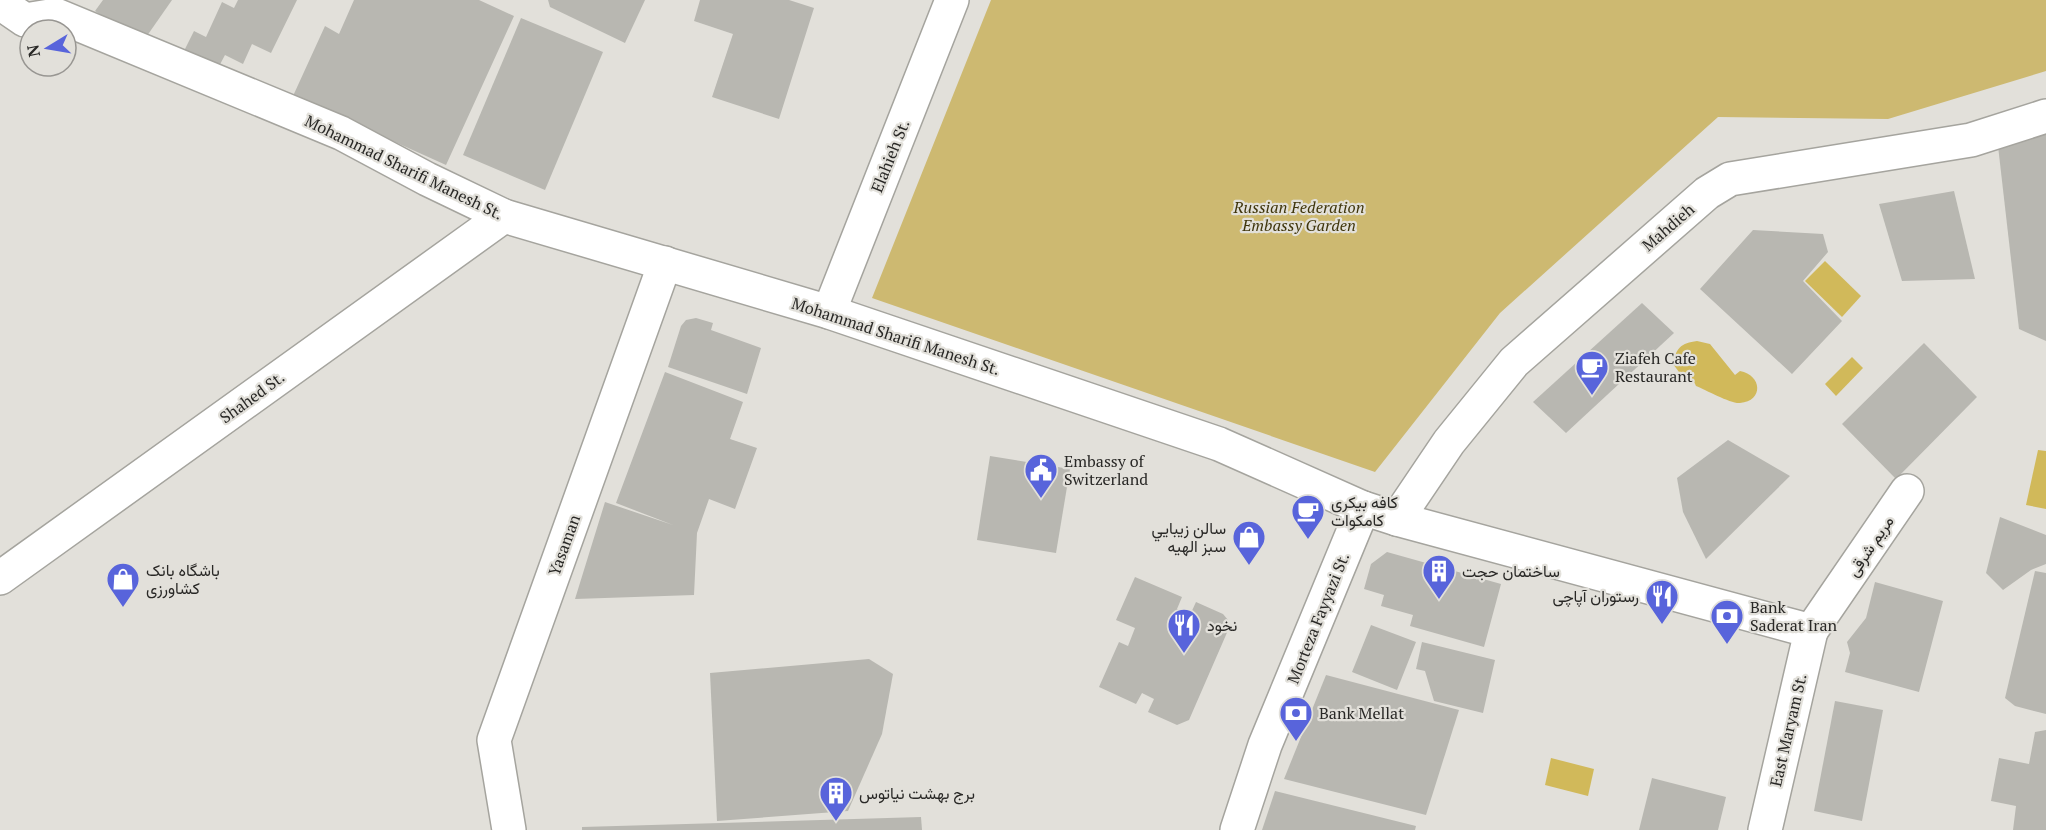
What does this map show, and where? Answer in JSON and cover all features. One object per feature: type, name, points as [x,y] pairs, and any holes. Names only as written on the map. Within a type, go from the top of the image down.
[{"type":"street","name":"Elahieh St.","points":[[829,312],[952,0]]},
{"type":"street","name":"Mohammad Sharifi Manesh St.","points":[[0,3],[25,20],[56,15],[341,133],[427,180],[504,216],[829,312],[1219,444],[1363,508],[1397,519],[1811,631]]},
{"type":"street","name":"Mahdieh","points":[[1397,519],[1449,441],[1514,362],[1707,193],[1730,178],[1971,140],[2046,116]]},
{"type":"street","name":"Shahed St.","points":[[0,578],[504,216]]},
{"type":"street","name":"Yasaman","points":[[509,830],[494,740],[665,263]]},
{"type":"street","name":"مریم شرقی","points":[[1811,631],[1907,491]]},
{"type":"street","name":"Morteza Fayyazi St.","points":[[1237,830],[1266,745],[1363,508]]},
{"type":"street","name":"East Maryam St.","points":[[1765,830],[1811,631]]},
{"type":"green space","name":"Russian Federation Embassy Garden","points":[[991,0],[2046,0],[2046,71],[1888,119],[1718,117],[1500,313],[1375,472],[872,298]]},
{"type":"shaded area","points":[[1825,261],[1861,296],[1842,317],[1805,281]]},
{"type":"shaded area","points":[[1697,341],[1710,344],[1735,375],[1740,371],[1753,377],[1757,388],[1753,398],[1740,403],[1731,401],[1696,386],[1690,376],[1679,372],[1673,364],[1678,350],[1687,343]]},
{"type":"shaded area","points":[[1852,357],[1863,368],[1836,396],[1825,384]]},
{"type":"shaded area","points":[[2038,450],[2046,451],[2046,509],[2026,505]]},
{"type":"shaded area","points":[[1551,758],[1594,769],[1588,796],[1545,785]]},
{"type":"building","points":[[103,0],[172,0],[142,43],[95,11]]},
{"type":"building","points":[[238,0],[297,0],[271,53],[252,44],[243,64],[225,55],[217,70],[183,53],[194,31],[206,37],[222,2],[234,8]]},
{"type":"building","points":[[354,0],[479,0],[514,16],[446,165],[293,96],[325,26],[339,34]]},
{"type":"building","points":[[548,0],[645,0],[625,43],[550,7]]},
{"type":"building","points":[[700,0],[789,0],[814,8],[779,119],[712,97],[733,34],[694,21]]},
{"type":"building","points":[[521,18],[603,52],[545,190],[463,155]]},
{"type":"building","points":[[2046,134],[2046,341],[2019,329],[1998,146]]},
{"type":"building","points":[[1954,191],[1975,279],[1902,281],[1879,204]]},
{"type":"building","points":[[1753,230],[1823,234],[1828,252],[1803,281],[1842,321],[1792,374],[1700,289]]},
{"type":"building","points":[[1642,303],[1674,333],[1566,433],[1533,402]]},
{"type":"building","points":[[696,318],[713,323],[711,330],[761,348],[747,394],[668,367],[681,326],[686,320]]},
{"type":"building","points":[[1924,343],[1977,397],[1896,479],[1842,424]]},
{"type":"building","points":[[665,372],[743,402],[730,439],[757,448],[735,509],[709,499],[697,533],[694,595],[575,599],[605,502],[673,525],[616,503]]},
{"type":"building","points":[[1728,440],[1790,476],[1706,559],[1683,512],[1677,478]]},
{"type":"building","points":[[990,456],[1070,469],[1056,553],[977,540]]},
{"type":"building","points":[[2000,517],[2046,535],[2046,564],[2031,570],[2003,590],[1986,573]]},
{"type":"building","name":"ساختمان حجت","points":[[1387,552],[1501,584],[1484,647],[1410,626],[1413,615],[1381,606],[1384,595],[1364,589],[1371,564]]},
{"type":"building","points":[[2035,571],[2046,573],[2046,714],[2015,706],[2005,698]]},
{"type":"building","points":[[1135,577],[1182,597],[1177,609],[1190,615],[1196,602],[1223,614],[1228,620],[1229,628],[1189,720],[1177,725],[1148,712],[1154,699],[1142,693],[1136,704],[1099,687],[1119,642],[1128,646],[1135,628],[1116,620]]},
{"type":"building","points":[[1875,582],[1943,601],[1919,692],[1845,672],[1850,653],[1847,642],[1866,618]]},
{"type":"building","points":[[1371,625],[1416,642],[1397,690],[1352,672]]},
{"type":"building","points":[[1422,642],[1495,660],[1483,713],[1434,701],[1425,671],[1416,669]]},
{"type":"building","points":[[869,659],[893,674],[882,734],[848,811],[717,821],[710,673]]},
{"type":"building","points":[[1326,675],[1459,710],[1426,815],[1284,779]]},
{"type":"building","points":[[1835,701],[1883,710],[1862,821],[1814,811]]},
{"type":"building","points":[[2046,730],[2046,830],[2013,830],[2016,806],[1991,801],[1999,758],[2029,764],[2035,732]]},
{"type":"building","points":[[1652,778],[1726,797],[1718,830],[1639,830]]},
{"type":"building","points":[[1275,791],[1416,826],[1415,830],[1262,830]]},
{"type":"building","name":"برج بهشت نیاتوس","points":[[921,817],[922,830],[582,830],[582,827]]},
{"type":"place","name":"Ziafeh Cafe Restaurant","points":[[1592,396]]},
{"type":"place","name":"Embassy of Switzerland","points":[[1041,499]]},
{"type":"place","name":"کافه بیکری کامکوات","points":[[1308,540]]},
{"type":"place","name":"سالن زيبايي سبز الهیه","points":[[1249,566]]},
{"type":"place","name":"ساختمان حجت","points":[[1439,600]]},
{"type":"place","name":"باشگاه بانک کشاورزی","points":[[123,608]]},
{"type":"place","name":"رستوران آپاچی","points":[[1662,625]]},
{"type":"place","name":"Bank Saderat Iran","points":[[1727,645]]},
{"type":"place","name":"نخود","points":[[1184,654]]},
{"type":"place","name":"Bank Mellat","points":[[1296,742]]},
{"type":"place","name":"برج بهشت نیاتوس","points":[[836,822]]}]
